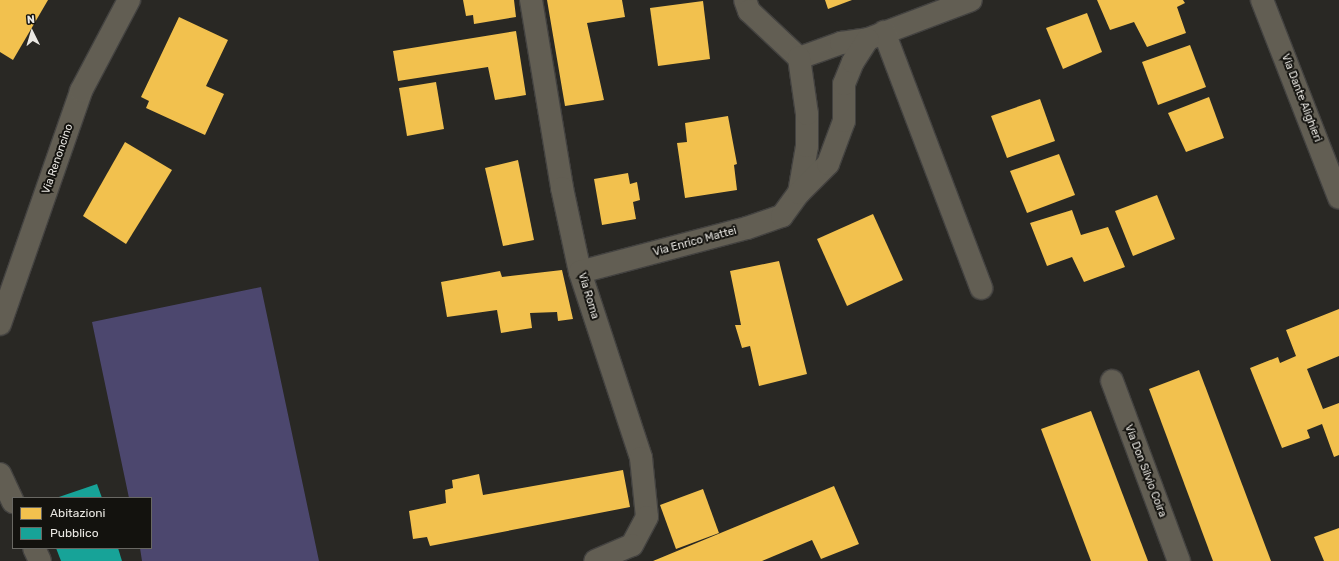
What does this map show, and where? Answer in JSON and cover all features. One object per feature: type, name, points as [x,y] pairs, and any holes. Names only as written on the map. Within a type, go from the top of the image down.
[{"type":"street","name":"Via Renoncino","points":[[0,324],[81,91],[129,0]]},
{"type":"street","name":"Via Roma","points":[[532,0],[562,188],[580,272],[641,458],[647,516],[632,545],[595,561]]},
{"type":"street","points":[[745,0],[749,11],[799,58],[841,43],[876,36],[971,0]]},
{"type":"street","name":"Via Dante Alighieri","points":[[1262,0],[1339,197]]},
{"type":"street","name":"Via Enrico Mattei","points":[[580,272],[747,228],[782,216],[799,194],[828,164],[844,121],[844,84],[853,62],[876,36]]},
{"type":"street","points":[[876,36],[981,288]]},
{"type":"street","name":"Via Enrico Mattei","points":[[799,58],[807,114],[807,146],[799,194]]},
{"type":"street","name":"Via Don Silvio Coira","points":[[1112,382],[1179,561]]},
{"type":"street","points":[[0,474],[12,500]]},
{"type":"street","points":[[34,549],[40,561]]},
{"type":"shaded area","points":[[261,287],[319,561],[142,561],[140,549],[152,549],[152,497],[129,497],[92,322]]},
{"type":"building: Abitazioni","points":[[0,0],[48,0],[13,60],[0,52]]},
{"type":"building: Abitazioni","points":[[463,0],[514,0],[516,17],[474,24],[473,15],[466,16]]},
{"type":"building: Abitazioni","points":[[547,0],[622,0],[625,17],[587,23],[604,100],[565,106]]},
{"type":"building: Abitazioni","points":[[825,0],[852,0],[828,9]]},
{"type":"building: Abitazioni","points":[[1097,0],[1183,0],[1185,3],[1177,7],[1186,33],[1147,47],[1134,22],[1110,30]]},
{"type":"building: Abitazioni","points":[[703,1],[710,59],[658,66],[650,8]]},
{"type":"building: Abitazioni","points":[[1087,13],[1102,52],[1063,69],[1046,28]]},
{"type":"building: Abitazioni","points":[[179,17],[228,40],[206,86],[224,94],[205,135],[146,108],[149,101],[141,97]]},
{"type":"building: Abitazioni","points":[[516,31],[526,95],[495,100],[488,67],[398,81],[393,51]]},
{"type":"building: Abitazioni","points":[[1190,45],[1206,87],[1158,105],[1142,62]]},
{"type":"building: Abitazioni","points":[[436,82],[444,129],[407,136],[399,88]]},
{"type":"building: Abitazioni","points":[[1209,97],[1224,138],[1186,152],[1168,113]]},
{"type":"building: Abitazioni","points":[[1040,99],[1055,141],[1007,158],[991,116]]},
{"type":"building: Abitazioni","points":[[728,116],[737,164],[734,165],[737,190],[685,198],[677,143],[687,142],[685,123]]},
{"type":"building: Abitazioni","points":[[125,142],[172,170],[126,244],[83,216]]},
{"type":"building: Abitazioni","points":[[1059,154],[1075,195],[1027,213],[1010,171]]},
{"type":"building: Abitazioni","points":[[518,160],[534,240],[503,246],[485,168]]},
{"type":"building: Abitazioni","points":[[628,173],[630,184],[637,182],[640,200],[633,202],[636,219],[602,225],[594,179]]},
{"type":"building: Abitazioni","points":[[1157,195],[1175,239],[1133,256],[1115,211]]},
{"type":"building: Abitazioni","points":[[1072,210],[1081,235],[1108,227],[1125,267],[1084,282],[1072,257],[1047,266],[1030,223]]},
{"type":"building: Abitazioni","points":[[873,214],[903,280],[847,306],[817,239]]},
{"type":"building: Abitazioni","points":[[779,261],[807,374],[759,386],[750,346],[742,348],[735,325],[741,325],[730,271]]},
{"type":"building: Abitazioni","points":[[562,270],[573,319],[558,321],[557,312],[530,313],[532,328],[501,333],[497,310],[447,317],[441,282],[500,271],[502,277]]},
{"type":"building: Abitazioni","points":[[1339,309],[1339,356],[1307,369],[1323,409],[1339,403],[1339,455],[1334,457],[1322,424],[1307,430],[1310,438],[1282,448],[1250,368],[1278,357],[1280,363],[1296,356],[1286,330]]},
{"type":"building: Abitazioni","points":[[1199,370],[1271,561],[1213,561],[1149,389]]},
{"type":"building: Abitazioni","points":[[1091,411],[1148,561],[1091,561],[1041,429]]},
{"type":"building: Abitazioni","points":[[623,470],[630,507],[430,546],[427,537],[413,539],[409,511],[446,503],[445,490],[453,488],[452,480],[479,474],[483,495]]},
{"type":"building: Abitazioni","points":[[834,486],[859,544],[821,559],[812,540],[762,561],[653,561]]},
{"type":"building: Abitazioni","points":[[703,489],[719,533],[676,549],[660,505]]},
{"type":"building: Abitazioni","points":[[1339,528],[1339,561],[1324,561],[1314,537]]},
{"type":"building: Pubblico","points":[[97,484],[102,497],[59,497]]},
{"type":"building: Pubblico","points":[[56,549],[118,549],[122,561],[61,561]]}]
